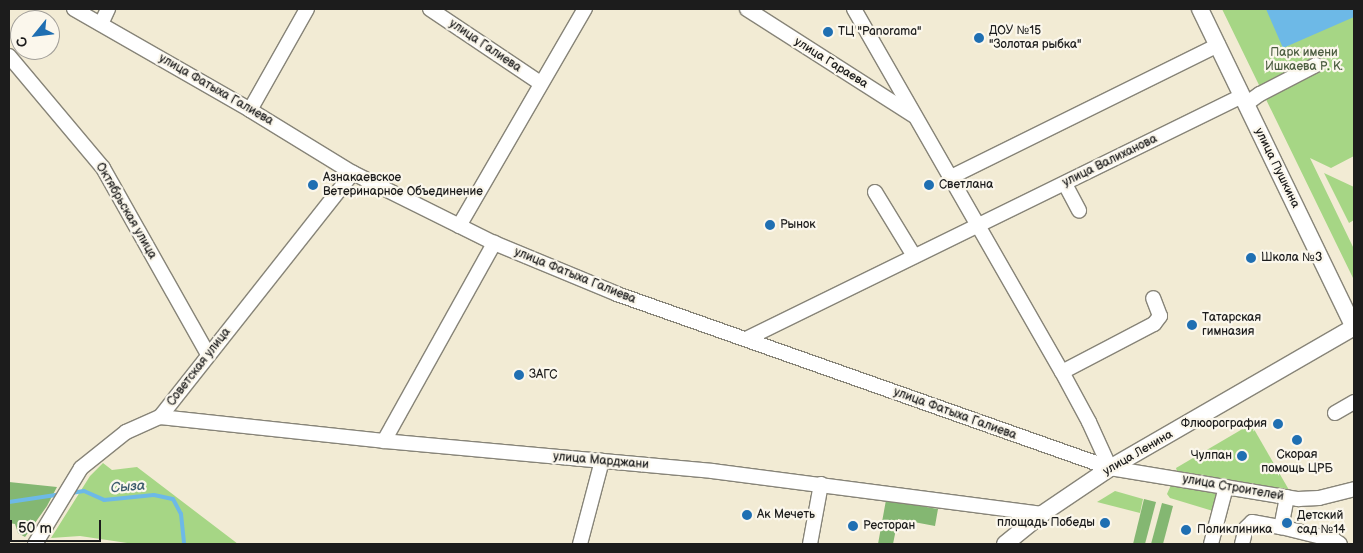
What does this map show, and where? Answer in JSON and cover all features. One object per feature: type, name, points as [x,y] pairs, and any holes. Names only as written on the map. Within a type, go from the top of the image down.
[{"type":"main road","name":"улица Пушкина","points":[[1200,9],[1354,327]]},
{"type":"main road","name":"улица Ленина","points":[[1005,544],[1042,514],[1110,468],[1354,327]]},
{"type":"street","name":"улица Фатыха Галиева","points":[[74,9],[250,110],[353,173],[494,243],[617,294],[1110,468]]},
{"type":"street","points":[[101,24],[108,9]]},
{"type":"street","points":[[250,110],[307,9]]},
{"type":"street","name":"улица Галиева","points":[[430,9],[540,83]]},
{"type":"street","points":[[459,226],[540,83],[585,9]]},
{"type":"street","name":"улица Гараева","points":[[747,9],[916,116]]},
{"type":"street","points":[[854,9],[1062,372],[1089,422],[1110,468]]},
{"type":"street","points":[[950,177],[1218,45]]},
{"type":"street","name":"Октябрьская улица","points":[[9,56],[104,168],[208,354]]},
{"type":"street","name":"улица Валиханова","points":[[746,339],[914,256],[1260,94],[1316,65]]},
{"type":"street","name":"Советская улица","points":[[34,544],[81,468],[126,432],[160,417],[353,173]]},
{"type":"street","points":[[1065,184],[1078,210]]},
{"type":"street","points":[[875,192],[914,256]]},
{"type":"street","points":[[384,441],[494,243]]},
{"type":"street","points":[[1062,372],[1154,324],[1160,316],[1153,298]]},
{"type":"street","points":[[1335,413],[1354,402]]},
{"type":"street","name":"улица Марджани","points":[[160,417],[821,484],[1042,514]]},
{"type":"street","points":[[580,544],[602,461]]},
{"type":"street","name":"улица Строителей","points":[[1110,468],[1287,498],[1312,500],[1354,489]]},
{"type":"street","points":[[810,544],[821,484]]},
{"type":"street","points":[[1211,544],[1226,487]]},
{"type":"street","points":[[1281,527],[1287,498]]},
{"type":"street","points":[[1242,544],[1246,528],[1252,522],[1334,540],[1340,544]]},
{"type":"green space","name":"Парк имени Ишкаева Р. К.","points":[[1222,9],[1354,9],[1354,156],[1331,168],[1310,158],[1354,249],[1353,278]]},
{"type":"green space","points":[[1324,173],[1354,187],[1354,220],[1349,223]]},
{"type":"green space","points":[[1251,424],[1289,490],[1177,471],[1176,468]]},
{"type":"green space","points":[[103,463],[112,470],[137,467],[238,544],[134,544],[80,536],[51,538],[90,476]]},
{"type":"green space","points":[[9,482],[57,487],[47,506],[25,537],[18,533],[15,524],[9,523]]},
{"type":"green space","points":[[1171,485],[1215,491],[1218,497],[1213,511],[1170,498],[1167,494]]},
{"type":"green space","points":[[1115,491],[1143,499],[1140,513],[1097,502]]},
{"type":"green space","points":[[1144,499],[1156,502],[1145,544],[1133,544]]},
{"type":"green space","points":[[886,500],[938,509],[935,526],[898,519],[893,544],[878,544]]},
{"type":"green space","points":[[1162,503],[1173,506],[1163,544],[1151,544]]},
{"type":"water","points":[[1266,9],[1354,9],[1354,17],[1283,48]]},
{"type":"waterway","name":"Сыза","points":[[71,493],[84,491],[104,500],[154,495],[173,499],[181,514],[184,544]]},
{"type":"waterway","name":"Сыза","points":[[9,502],[62,494]]},
{"type":"place","name":"ТЦ \"Panorama\"","points":[[828,32]]},
{"type":"place","name":"ДОУ №15 \"Золотая рыбка\"","points":[[979,38]]},
{"type":"place","name":"Азнакаевское Ветеринарное Объединение","points":[[313,185]]},
{"type":"place","name":"Светлана","points":[[929,185]]},
{"type":"place","name":"Рынок","points":[[770,225]]},
{"type":"place","name":"Школа №3","points":[[1251,258]]},
{"type":"place","name":"Татарская гимназия","points":[[1192,325]]},
{"type":"place","name":"ЗАГС","points":[[519,375]]},
{"type":"place","name":"Флюорография","points":[[1278,424]]},
{"type":"place","name":"Скорая помощь ЦРБ","points":[[1297,440]]},
{"type":"place","name":"Чулпан","points":[[1242,456]]},
{"type":"place","name":"Ак Мечеть","points":[[747,515]]},
{"type":"place","name":"площадь Победы","points":[[1105,523]]},
{"type":"place","name":"Детский сад №14","points":[[1287,523]]},
{"type":"place","name":"Ресторан","points":[[853,526]]},
{"type":"place","name":"Поликлиника","points":[[1186,530]]}]
